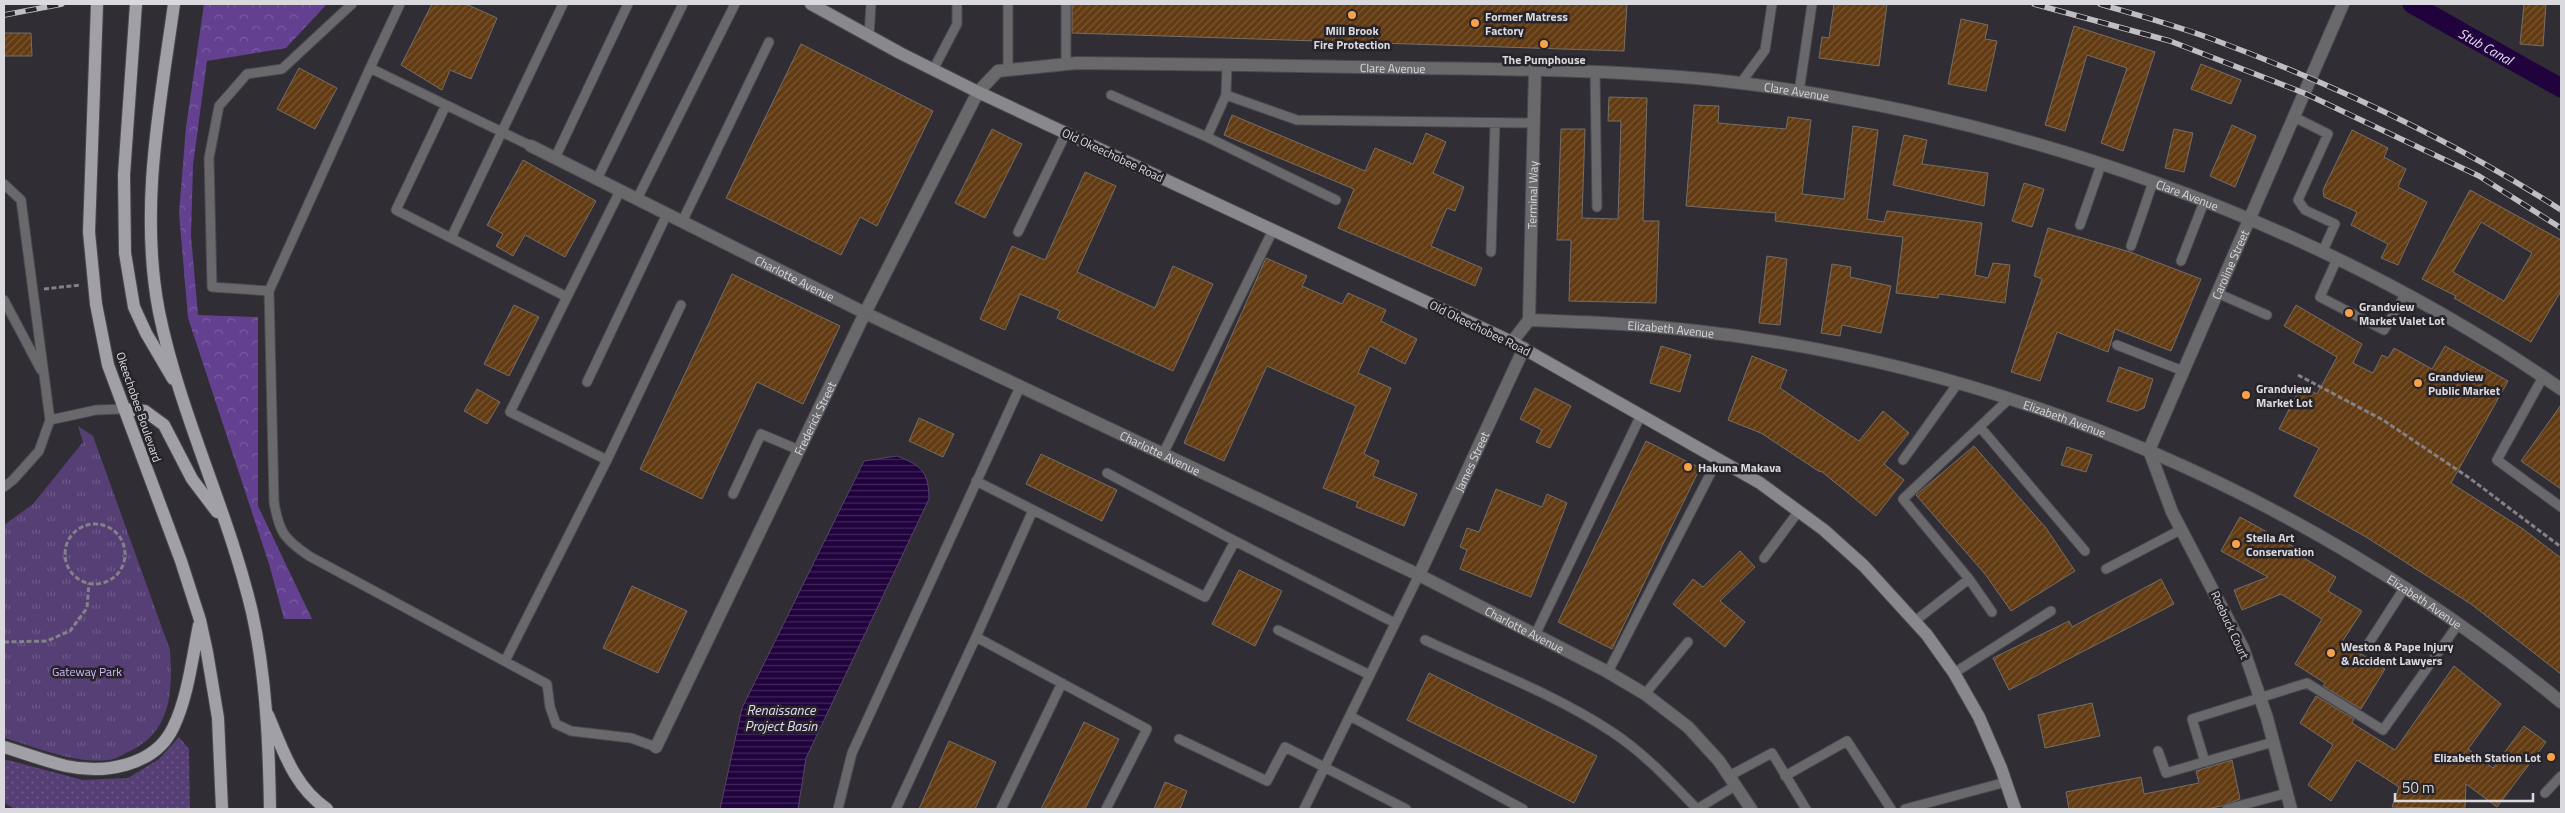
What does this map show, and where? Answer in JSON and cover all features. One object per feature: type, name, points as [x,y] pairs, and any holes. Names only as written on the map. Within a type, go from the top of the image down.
[{"type":"main road","name":"Okeechobee Boulevard","points":[[97,4],[89,232],[96,304],[108,366],[181,561],[208,652],[218,718],[222,809]]},
{"type":"main road","points":[[136,4],[124,175],[123,223],[127,277],[139,319],[183,396]]},
{"type":"main road","points":[[174,4],[154,149],[150,198],[160,313],[183,396],[252,611],[261,668],[270,809]]},
{"type":"main road","points":[[124,410],[145,411],[164,425],[192,478],[223,520]]},
{"type":"main road","points":[[4,747],[66,766],[97,769],[123,766],[141,759],[156,749],[172,730],[182,706],[200,620]]},
{"type":"main road","points":[[264,706],[299,784],[316,802],[327,809]]},
{"type":"street","name":"Old Okeechobee Road","points":[[811,4],[933,70],[978,92],[1524,348],[1760,483],[1824,530],[1864,566],[1915,621],[1954,673],[1978,717],[2006,782],[2015,809]]},
{"type":"street","name":"Caroline Street","points":[[2149,450],[2343,4]]},
{"type":"street","name":"Clare Avenue","points":[[978,92],[998,71],[1066,64],[1535,69],[1595,71],[1740,84],[1799,92],[1894,109],[1981,129],[2101,164],[2153,182],[2249,220],[2336,259],[2405,295],[2461,326],[2561,389]]},
{"type":"street","name":"Terminal Way","points":[[1529,320],[1535,69]]},
{"type":"street","name":"Frederick Street","points":[[656,747],[864,313],[978,92]]},
{"type":"street","name":"Charlotte Avenue","points":[[531,146],[864,313],[1419,575],[1608,672],[1645,694],[1688,727],[1719,762],[1751,809]]},
{"type":"street","points":[[1512,342],[1529,320]]},
{"type":"street","name":"Elizabeth Avenue","points":[[1529,320],[1623,324],[1698,331],[1762,340],[1863,359],[1958,383],[2010,399],[2149,450],[2233,488],[2308,527],[2459,623],[2561,702]]},
{"type":"street","name":"James Street","points":[[1419,575],[1524,348]]},
{"type":"street","name":"Roebuck Court","points":[[2149,450],[2159,482],[2243,648],[2274,742],[2291,809]]},
{"type":"lane","points":[[269,291],[212,287],[209,158],[219,106],[247,74],[282,70],[352,4]]},
{"type":"lane","points":[[400,4],[269,291],[274,502],[277,523],[289,543],[309,556],[547,684],[550,707],[556,724],[571,732],[631,738],[656,747]]},
{"type":"lane","points":[[451,238],[563,4]]},
{"type":"lane","points":[[555,158],[628,4]]},
{"type":"lane","points":[[597,179],[683,4]]},
{"type":"lane","points":[[637,199],[734,4]]},
{"type":"lane","points":[[870,36],[871,4]]},
{"type":"lane","points":[[933,70],[956,24],[957,4]]},
{"type":"lane","points":[[1008,4],[1008,70]]},
{"type":"lane","points":[[1066,4],[1066,64]]},
{"type":"lane","points":[[1740,84],[1765,50],[1772,4]]},
{"type":"lane","points":[[1799,92],[1812,4]]},
{"type":"lane","points":[[682,222],[770,42]]},
{"type":"lane","points":[[1207,137],[1226,95],[1227,65]]},
{"type":"lane","points":[[370,68],[531,146]]},
{"type":"lane","points":[[1595,71],[1597,207]]},
{"type":"lane","points":[[1226,95],[1297,120],[1534,123]]},
{"type":"lane","points":[[1111,96],[1207,137],[1336,200]]},
{"type":"lane","points":[[446,105],[396,210],[567,296]]},
{"type":"lane","points":[[2294,117],[2328,134],[2298,200],[2305,210],[2335,224],[2322,253]]},
{"type":"lane","points":[[1492,252],[1495,124]]},
{"type":"lane","points":[[1018,232],[1066,133]]},
{"type":"lane","points":[[2080,225],[2101,164]]},
{"type":"lane","points":[[2131,246],[2153,182]]},
{"type":"lane","points":[[4,184],[21,200],[50,420],[39,451],[13,480],[4,487]]},
{"type":"lane","points":[[607,460],[510,412],[620,191]]},
{"type":"lane","points":[[2181,261],[2204,202]]},
{"type":"lane","points":[[587,382],[668,214]]},
{"type":"lane","points":[[1163,454],[1273,230]]},
{"type":"lane","points":[[2336,259],[2320,297],[2384,330],[2405,295]]},
{"type":"lane","points":[[2217,293],[2267,315]]},
{"type":"lane","points":[[4,300],[44,377]]},
{"type":"lane","points":[[505,661],[607,460],[681,306]]},
{"type":"lane","points":[[2117,345],[2183,371]]},
{"type":"lane","points":[[2543,377],[2497,460],[2561,507]]},
{"type":"lane","points":[[1903,460],[1958,383]]},
{"type":"lane","points":[[838,809],[852,753],[1020,387]]},
{"type":"lane","points":[[1992,612],[1969,579],[1903,500],[2010,399]]},
{"type":"lane","points":[[50,420],[96,410],[124,410]]},
{"type":"lane","points":[[1535,635],[1641,415]]},
{"type":"lane","points":[[1980,427],[2084,551]]},
{"type":"lane","points":[[733,494],[761,434],[799,450]]},
{"type":"lane","points":[[1608,672],[1718,459]]},
{"type":"lane","points":[[1107,473],[1395,623]]},
{"type":"lane","points":[[976,482],[1205,597],[1236,541]]},
{"type":"lane","points":[[896,809],[1033,510]]},
{"type":"lane","points":[[1764,558],[1798,512]]},
{"type":"lane","points":[[2106,569],[2182,529]]},
{"type":"lane","points":[[1304,809],[1419,575]]},
{"type":"lane","points":[[1915,621],[1969,579]]},
{"type":"lane","points":[[2367,646],[2405,587]]},
{"type":"lane","points":[[1954,673],[2051,611]]},
{"type":"lane","points":[[2205,762],[2192,719],[2307,683],[2383,730],[2459,623]]},
{"type":"lane","points":[[1278,630],[1370,675]]},
{"type":"lane","points":[[976,637],[1147,728],[1106,809]]},
{"type":"lane","points":[[1425,640],[1561,704],[1613,732],[1658,768],[1696,809],[1772,753],[1806,809]]},
{"type":"lane","points":[[1645,694],[1688,642]]},
{"type":"lane","points":[[1001,809],[1062,683]]},
{"type":"lane","points":[[1350,716],[1523,809]]},
{"type":"lane","points":[[1179,739],[1267,781],[1285,747],[1326,766],[1406,809]]},
{"type":"lane","points":[[1785,776],[1847,741],[1892,809]]},
{"type":"lane","points":[[2158,751],[2166,773],[2274,742]]},
{"type":"lane","points":[[2545,793],[2561,776]]},
{"type":"lane","points":[[1905,809],[2006,782]]},
{"type":"lane","points":[[2227,809],[2287,793]]},
{"type":"path","points":[[2298,375],[2384,420],[2468,477],[2561,547]]},
{"type":"path","points":[[87,525],[107,526],[119,537],[125,557],[122,567],[108,581],[99,584],[88,583],[79,579],[71,572],[66,560],[65,549],[75,531],[87,525]]},
{"type":"path","points":[[4,642],[11,644],[47,642],[70,632],[87,608],[88,583]]},
{"type":"green space","points":[[204,4],[327,4],[286,48],[207,61],[193,165],[191,236],[198,315],[258,317],[258,506],[312,619],[284,619],[269,564],[188,318],[179,213],[186,127]]},
{"type":"green space","name":"Gateway Park","points":[[78,426],[93,436],[170,650],[171,682],[166,710],[160,723],[152,735],[141,745],[120,757],[110,760],[82,760],[4,738],[4,525],[33,504],[83,442]]},
{"type":"green space","points":[[179,737],[189,749],[190,809],[15,809],[4,803],[4,759],[83,780],[128,778],[159,759]]},
{"type":"water","name":"Renaissance Project Basin","points":[[897,456],[918,466],[922,471],[929,490],[929,499],[806,758],[798,809],[720,809],[742,708],[864,461]]},
{"type":"building","points":[[432,4],[466,4],[497,18],[471,79],[450,70],[442,90],[401,65]]},
{"type":"building","name":"Former Matress Factory","points":[[1072,4],[1627,4],[1624,51],[1072,33]]},
{"type":"building","points":[[1834,4],[1887,4],[1879,66],[1819,58],[1822,37],[1829,38]]},
{"type":"building","points":[[2524,4],[2546,4],[2543,46],[2520,44]]},
{"type":"building","points":[[1961,19],[1988,25],[1985,39],[1997,41],[1986,91],[1948,84]]},
{"type":"building","points":[[2074,26],[2155,52],[2123,151],[2101,143],[2127,68],[2087,55],[2065,131],[2045,125]]},
{"type":"building","points":[[4,33],[31,33],[32,56],[4,56]]},
{"type":"building","points":[[801,44],[933,111],[877,226],[860,217],[841,255],[726,198]]},
{"type":"building","points":[[2201,64],[2241,80],[2231,104],[2191,89]]},
{"type":"building","points":[[299,68],[337,88],[315,129],[277,109]]},
{"type":"building","points":[[1609,97],[1647,98],[1643,221],[1659,221],[1656,303],[1569,301],[1571,240],[1557,240],[1561,129],[1585,129],[1582,218],[1618,219],[1621,121],[1608,121]]},
{"type":"building","points":[[1694,105],[1719,106],[1718,123],[1786,129],[1788,117],[1811,120],[1802,194],[1844,199],[1853,126],[1878,130],[1867,219],[1884,222],[1887,211],[1982,223],[1975,275],[1988,278],[1993,263],[2010,265],[2005,303],[1939,294],[1938,298],[1896,293],[1903,237],[1775,221],[1776,213],[1686,206]]},
{"type":"building","points":[[1232,115],[1365,171],[1375,148],[1413,164],[1426,133],[1446,142],[1433,173],[1464,187],[1455,211],[1447,208],[1431,246],[1482,268],[1475,286],[1338,228],[1354,189],[1224,135]]},
{"type":"building","points":[[2232,125],[2256,136],[2235,187],[2210,176]]},
{"type":"building","points":[[992,129],[1022,144],[985,218],[955,203]]},
{"type":"building","points":[[2174,129],[2193,133],[2184,172],[2165,168]]},
{"type":"building","points":[[2352,130],[2388,148],[2384,157],[2406,169],[2398,187],[2427,202],[2398,265],[2381,258],[2388,244],[2351,225],[2357,212],[2324,197],[2323,190]]},
{"type":"building","points":[[1904,135],[1927,140],[1922,164],[1988,173],[1984,206],[1893,185]]},
{"type":"building","points":[[523,160],[596,201],[565,257],[525,235],[513,256],[496,246],[503,234],[487,225]]},
{"type":"building","points":[[1085,172],[1116,186],[1077,272],[1155,308],[1173,266],[1213,284],[1173,371],[1057,318],[1060,311],[1020,294],[1005,330],[980,319],[1012,246],[1045,260]]},
{"type":"building","points":[[2024,183],[2044,189],[2032,227],[2012,221]]},
{"type":"building","points":[[2470,190],[2561,240],[2561,291],[2531,342],[2454,298],[2456,296],[2422,279]],"holes":[[[2481,222],[2532,253],[2504,301],[2453,272]]]},
{"type":"building","points":[[2048,228],[2130,252],[2201,279],[2171,351],[2115,329],[2108,352],[2057,332],[2040,381],[2011,372],[2042,279],[2034,276]]},
{"type":"building","points":[[1767,256],[1787,259],[1780,325],[1759,323]]},
{"type":"building","points":[[1266,258],[1307,276],[1302,286],[1342,304],[1348,293],[1386,310],[1381,321],[1417,339],[1405,364],[1370,346],[1358,373],[1391,388],[1364,454],[1379,461],[1373,476],[1417,494],[1404,526],[1356,507],[1358,502],[1323,488],[1356,406],[1267,366],[1224,461],[1184,443]]},
{"type":"building","points":[[1832,264],[1851,267],[1850,277],[1891,286],[1881,333],[1842,325],[1840,336],[1821,333]]},
{"type":"building","points":[[732,274],[840,326],[803,404],[757,382],[702,499],[640,469]]},
{"type":"building","points":[[514,305],[539,317],[509,376],[484,364]]},
{"type":"building","points":[[2296,305],[2362,344],[2353,363],[2373,373],[2382,355],[2388,358],[2394,348],[2432,369],[2445,346],[2508,381],[2451,483],[2523,529],[2561,558],[2561,674],[2471,604],[2366,537],[2294,496],[2319,448],[2279,429],[2301,386],[2317,394],[2337,357],[2284,326]]},
{"type":"building","points":[[1661,346],[1691,355],[1680,392],[1650,383]]},
{"type":"building","points":[[1752,356],[1787,370],[1780,388],[1859,441],[1883,411],[1909,433],[1884,464],[1904,480],[1876,516],[1821,471],[1761,433],[1728,420]]},
{"type":"building","points":[[2119,367],[2153,379],[2144,408],[2137,411],[2107,401]]},
{"type":"building","points":[[1535,388],[1571,406],[1550,448],[1536,442],[1542,430],[1520,419]]},
{"type":"building","points":[[477,389],[500,402],[487,424],[464,411]]},
{"type":"building","points":[[2561,405],[2561,489],[2521,461]]},
{"type":"building","points":[[919,418],[954,434],[943,457],[909,441]]},
{"type":"building","points":[[1646,441],[1700,468],[1612,649],[1558,622]]},
{"type":"building","points":[[1974,446],[2046,528],[2075,571],[2011,611],[1985,574],[1916,495]]},
{"type":"building","points":[[2067,447],[2092,455],[2086,472],[2061,465]]},
{"type":"building","points":[[1041,454],[1117,490],[1102,521],[1026,484]]},
{"type":"building","points":[[1496,489],[1542,507],[1547,494],[1567,503],[1531,597],[1460,569],[1467,550],[1460,547],[1467,528],[1479,532]]},
{"type":"building","points":[[2240,517],[2305,553],[2302,557],[2336,577],[2328,591],[2362,611],[2342,642],[2385,669],[2361,709],[2323,686],[2325,683],[2295,664],[2322,619],[2281,594],[2242,610],[2234,590],[2268,577],[2221,551]]},
{"type":"building","points":[[1740,551],[1755,567],[1720,601],[1745,622],[1725,647],[1673,604],[1693,579],[1703,587]]},
{"type":"building","points":[[1239,570],[1282,591],[1255,646],[1212,624]]},
{"type":"building","points":[[2161,579],[2174,604],[2009,690],[1993,658],[2069,621],[2072,627]]},
{"type":"building","points":[[632,586],[687,611],[658,673],[603,648]]},
{"type":"building","points":[[2454,666],[2501,704],[2468,749],[2493,768],[2524,726],[2546,742],[2497,807],[2466,784],[2465,809],[2392,807],[2399,787],[2357,760],[2331,801],[2308,785],[2333,745],[2300,723],[2316,696],[2354,719],[2352,723],[2395,750]]},
{"type":"building","points":[[1429,673],[1597,756],[1574,803],[1407,720]]},
{"type":"building","points":[[2092,703],[2100,736],[2045,748],[2038,715]]},
{"type":"building","points":[[1084,722],[1119,739],[1085,809],[1041,809]]},
{"type":"building","points":[[949,741],[996,762],[975,809],[919,809]]},
{"type":"building","points":[[2232,760],[2240,799],[2221,806],[2207,809],[2069,809],[2066,792],[2141,777],[2144,794],[2199,783],[2196,771]]},
{"type":"building","points":[[1165,782],[1187,791],[1180,809],[1154,809]]},
{"type":"waterway","name":"Stub Canal","points":[[2412,4],[2561,88]]},
{"type":"railway","points":[[4,15],[62,4]]},
{"type":"railway","points":[[2034,4],[2170,41],[2304,93],[2479,176],[2561,228]]},
{"type":"railway","points":[[2100,4],[2212,39],[2347,94],[2478,160],[2561,210]]},
{"type":"place","name":"Mill Brook Fire Protection","points":[[1352,15]]},
{"type":"place","name":"Former Matress Factory","points":[[1475,23]]},
{"type":"place","name":"The Pumphouse","points":[[1544,44]]},
{"type":"place","name":"Grandview Market Valet Lot","points":[[2349,313]]},
{"type":"place","name":"Grandview Public Market","points":[[2418,383]]},
{"type":"place","name":"Grandview Market Lot","points":[[2246,395]]},
{"type":"place","name":"Hakuna Makava","points":[[1688,467]]},
{"type":"place","name":"Stella Art Conservation","points":[[2236,544]]},
{"type":"place","name":"Weston & Pape Injury & Accident Lawyers","points":[[2331,653]]},
{"type":"place","name":"Elizabeth Station Lot","points":[[2551,757]]}]
